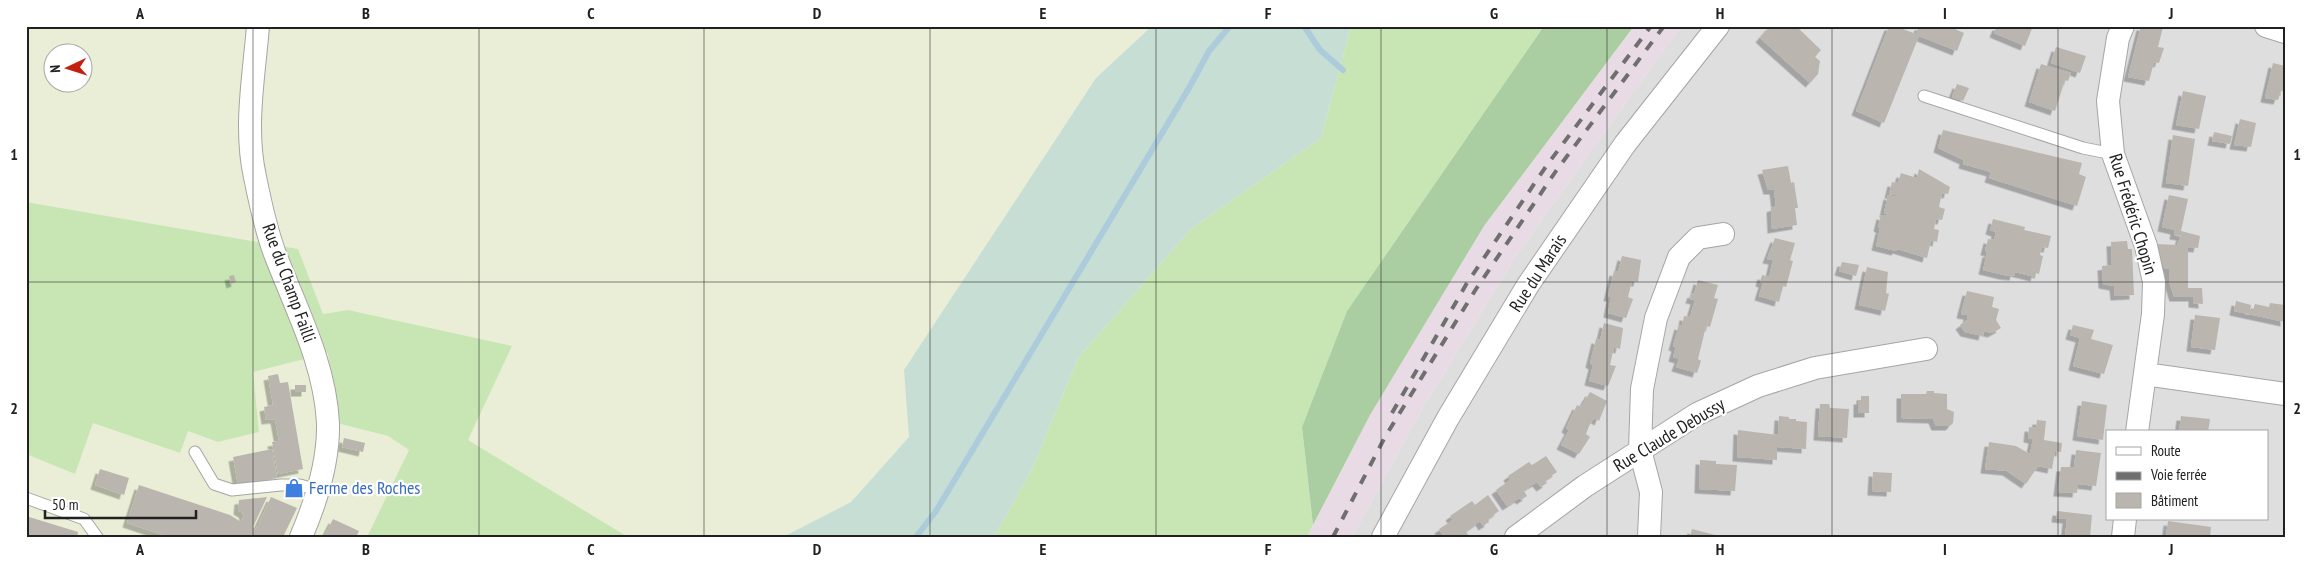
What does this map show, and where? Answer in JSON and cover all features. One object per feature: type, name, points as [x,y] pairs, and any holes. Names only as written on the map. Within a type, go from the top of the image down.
[{"type":"street","name":"Rue du Champ Failli","points":[[258,26],[250,142],[255,177],[274,252],[301,314],[323,390],[328,424],[324,464],[318,490],[314,506],[301,537]]},
{"type":"street","name":"Rue du Marais","points":[[1384,537],[1448,418],[1528,285],[1625,144],[1718,26]]},
{"type":"street","name":"Rue Frédéric Chopin","points":[[2122,26],[2118,38],[2108,101],[2113,154],[2146,246],[2154,282],[2153,314],[2137,430]]},
{"type":"street","points":[[2266,26],[2285,32]]},
{"type":"street","points":[[1649,537],[1651,492],[1640,450],[1642,389],[1659,309],[1679,257],[1698,238],[1723,234]]},
{"type":"street","name":"Rue Claude Debussy","points":[[1516,537],[1585,486],[1697,414],[1758,386],[1815,368],[1926,349]]},
{"type":"street","points":[[2145,374],[2285,394]]},
{"type":"street","points":[[2123,537],[2125,520]]},
{"type":"lane","points":[[1924,96],[2083,148],[2113,154]]},
{"type":"lane","points":[[195,452],[214,484],[232,490],[300,485],[318,490]]},
{"type":"lane","points":[[26,498],[84,519],[97,537]]},
{"type":"shaded area","points":[[1634,26],[1681,26],[1517,254],[1422,409],[1352,537],[1307,537],[1370,415],[1484,226]]},
{"type":"shaded area","points":[[1681,26],[2285,26],[2285,537],[1352,537],[1422,409],[1517,254]]},
{"type":"green space","points":[[26,26],[1152,26],[1096,78],[905,370],[909,437],[851,502],[783,537],[628,537],[468,440],[512,346],[348,310],[323,314],[298,249],[26,202]]},
{"type":"green space","points":[[1152,26],[1351,26],[1321,138],[1191,229],[1078,358],[1032,469],[994,537],[783,537],[851,502],[909,437],[904,370],[1096,78]]},
{"type":"green space","points":[[1351,26],[1544,26],[1347,311],[1302,427],[1313,525],[1307,537],[994,537],[1032,469],[1078,358],[1191,229],[1321,138]]},
{"type":"green space","points":[[1544,26],[1634,26],[1484,226],[1370,415],[1313,525],[1302,427],[1347,311]]},
{"type":"green space","points":[[26,202],[298,249],[323,314],[348,310],[512,346],[468,440],[628,537],[367,537],[409,450],[388,436],[337,423],[328,353],[253,372],[259,432],[218,442],[188,431],[180,453],[93,423],[75,474],[26,454]]},
{"type":"green space","points":[[328,353],[337,423],[388,436],[409,450],[367,537],[26,537],[26,454],[75,474],[93,423],[179,453],[188,431],[218,442],[259,432],[253,372]]},
{"type":"building","points":[[1770,26],[1796,26],[1821,50],[1815,57],[1820,61],[1818,74],[1810,83],[1760,38]]},
{"type":"building","points":[[1889,26],[1895,26],[1916,34],[1919,26],[1948,26],[1964,33],[1957,51],[1919,36],[1884,123],[1856,111]]},
{"type":"building","points":[[1997,26],[2033,26],[2025,46],[1994,33]]},
{"type":"building","points":[[2141,26],[2163,27],[2158,47],[2164,48],[2159,63],[2154,62],[2149,81],[2128,77]]},
{"type":"building","points":[[2056,47],[2086,56],[2080,73],[2051,63]]},
{"type":"building","points":[[2273,63],[2285,66],[2285,91],[2281,91],[2278,100],[2265,98]]},
{"type":"building","points":[[2041,64],[2071,73],[2068,81],[2065,80],[2055,111],[2029,102]]},
{"type":"building","points":[[1957,84],[1969,88],[1963,101],[1952,97]]},
{"type":"building","points":[[2183,91],[2206,96],[2199,129],[2176,125]]},
{"type":"building","points":[[2240,119],[2256,123],[2251,147],[2234,145]]},
{"type":"building","points":[[1943,130],[2082,163],[2079,174],[2086,177],[2077,206],[1989,178],[1991,172],[1963,164],[1964,160],[1938,148]]},
{"type":"building","points":[[2214,132],[2232,136],[2230,144],[2212,141]]},
{"type":"building","points":[[2173,135],[2195,139],[2188,186],[2166,183]]},
{"type":"building","points":[[1788,166],[1791,183],[1794,182],[1798,208],[1795,208],[1797,225],[1772,229],[1771,208],[1776,206],[1774,190],[1768,190],[1762,170]]},
{"type":"building","points":[[1919,169],[1950,187],[1948,194],[1942,193],[1939,207],[1945,209],[1942,220],[1936,219],[1934,229],[1939,230],[1937,242],[1931,240],[1927,258],[1897,249],[1896,251],[1876,246],[1880,229],[1883,230],[1878,227],[1881,215],[1886,216],[1887,214],[1884,213],[1888,195],[1895,197],[1895,195],[1889,194],[1892,182],[1898,183],[1901,173],[1917,178]]},
{"type":"building","points":[[2169,195],[2188,199],[2181,231],[2200,236],[2198,248],[2188,247],[2188,288],[2202,288],[2203,304],[2193,303],[2193,297],[2174,297],[2169,281],[2169,269],[2160,267],[2155,244],[2177,245],[2181,236],[2174,235],[2175,230],[2162,227]]},
{"type":"building","points":[[1993,219],[2025,227],[2024,230],[2051,236],[2048,248],[2042,247],[2040,255],[2043,256],[2039,274],[2036,273],[2035,277],[2015,272],[2014,276],[1983,270],[1987,253],[1991,252],[1985,251],[1988,239],[1994,240],[1996,232],[1990,230]]},
{"type":"building","points":[[1775,238],[1795,243],[1790,260],[1793,261],[1786,287],[1783,286],[1779,302],[1759,296],[1763,283],[1760,282],[1762,275],[1769,277],[1773,260],[1767,259]]},
{"type":"building","points":[[2127,241],[2128,249],[2132,249],[2134,295],[2115,296],[2114,286],[2103,284],[2102,266],[2112,265],[2111,242]]},
{"type":"building","points":[[1622,256],[1641,260],[1638,282],[1632,281],[1628,297],[1633,299],[1626,318],[1608,313],[1611,297],[1608,297],[1614,271],[1618,272]]},
{"type":"building","points":[[1842,262],[1859,265],[1856,276],[1839,271]]},
{"type":"building","points":[[1867,267],[1888,272],[1886,293],[1889,294],[1885,311],[1859,305]]},
{"type":"building","points":[[234,275],[236,282],[231,284],[229,276]]},
{"type":"building","points":[[1698,280],[1718,285],[1714,298],[1718,299],[1710,327],[1706,326],[1698,359],[1701,361],[1697,373],[1676,367],[1679,359],[1673,357],[1676,347],[1673,346],[1679,325],[1682,326],[1684,316],[1690,317],[1695,300],[1690,299],[1692,293],[1694,294]]},
{"type":"building","points":[[1967,291],[1994,297],[1992,307],[1999,309],[1996,320],[2001,328],[1992,333],[1984,331],[1983,336],[1965,332],[1960,325],[1967,320],[1968,315],[1961,314]]},
{"type":"building","points":[[2236,301],[2251,305],[2250,310],[2253,310],[2255,304],[2269,307],[2270,303],[2285,305],[2285,322],[2234,311]]},
{"type":"building","points":[[2195,315],[2220,318],[2215,350],[2191,347]]},
{"type":"building","points":[[1604,323],[1623,328],[1620,349],[1614,347],[1610,365],[1616,366],[1608,386],[1589,381],[1593,365],[1590,363],[1596,339],[1600,340]]},
{"type":"building","points":[[2073,325],[2094,330],[2091,339],[2113,345],[2104,374],[2073,366],[2080,338],[2070,335]]},
{"type":"building","points":[[278,374],[280,383],[288,382],[303,469],[278,474],[272,442],[279,441],[275,419],[266,420],[264,407],[273,405],[268,376]]},
{"type":"building","points":[[295,385],[306,385],[306,392],[295,392]]},
{"type":"building","points":[[1927,391],[1947,394],[1947,409],[1954,412],[1953,423],[1950,426],[1936,426],[1933,419],[1901,418],[1901,394],[1926,394]]},
{"type":"building","points":[[1590,392],[1607,401],[1599,421],[1594,418],[1589,426],[1586,434],[1590,437],[1579,454],[1561,445],[1569,430],[1566,428],[1577,405],[1581,407]]},
{"type":"building","points":[[1861,396],[1869,396],[1869,413],[1858,413],[1858,400],[1861,400]]},
{"type":"building","points":[[2082,401],[2107,405],[2103,440],[2077,436]]},
{"type":"building","points":[[1820,404],[1829,404],[1830,408],[1849,409],[1847,438],[1818,436]]},
{"type":"building","points":[[1779,416],[1807,422],[1806,449],[1777,447],[1777,460],[1737,457],[1738,430],[1778,435]]},
{"type":"building","points":[[2181,416],[2210,419],[2208,430],[2179,430]]},
{"type":"building","points":[[2037,420],[2046,421],[2044,440],[2062,443],[2061,452],[2055,451],[2052,469],[2038,466],[2026,484],[2007,471],[1985,469],[1989,442],[2016,446],[2030,454],[2033,439],[2028,438],[2029,427],[2036,428]]},
{"type":"building","points":[[344,438],[365,443],[363,452],[342,447]]},
{"type":"building","points":[[272,449],[277,478],[238,485],[233,457]]},
{"type":"building","points":[[2076,450],[2101,453],[2096,486],[2078,484],[2077,493],[2058,492],[2061,467],[2074,467]]},
{"type":"building","points":[[1546,456],[1557,472],[1545,480],[1547,483],[1541,487],[1537,482],[1530,486],[1524,491],[1527,496],[1521,500],[1519,498],[1507,506],[1496,490],[1510,480],[1508,476],[1529,462],[1532,465]]},
{"type":"building","points":[[1700,460],[1716,461],[1716,464],[1737,465],[1735,491],[1699,489]]},
{"type":"building","points":[[100,469],[129,478],[124,495],[95,485]]},
{"type":"building","points":[[1873,472],[1892,473],[1891,492],[1872,491]]},
{"type":"building","points":[[139,485],[230,515],[241,522],[244,514],[238,510],[239,500],[267,497],[253,527],[256,529],[271,497],[297,508],[283,537],[169,537],[127,523]]},
{"type":"building","points":[[1488,495],[1499,511],[1488,519],[1489,522],[1483,526],[1480,521],[1466,531],[1469,537],[1444,537],[1439,529],[1453,520],[1450,516],[1472,501],[1475,505]]},
{"type":"building","points":[[2057,511],[2092,515],[2090,537],[2065,537],[2067,519],[2056,518]]},
{"type":"building","points":[[26,516],[78,532],[77,537],[26,537]]},
{"type":"building","points":[[333,519],[359,531],[356,537],[324,537]]},
{"type":"building","points":[[2168,521],[2211,527],[2210,537],[2166,537]]},
{"type":"building","points":[[1692,529],[1719,536],[1719,537],[1690,537]]},
{"type":"waterway","points":[[916,537],[936,511],[1189,88],[1209,51],[1230,26]]},
{"type":"waterway","points":[[1304,26],[1320,50],[1343,70]]},
{"type":"railway","points":[[1392,413],[1467,283],[1547,165],[1651,26]]},
{"type":"railway","points":[[1333,537],[1385,437],[1476,289],[1556,171],[1664,26]]},
{"type":"place","name":"Ferme des Roches","points":[[294,488]]}]
